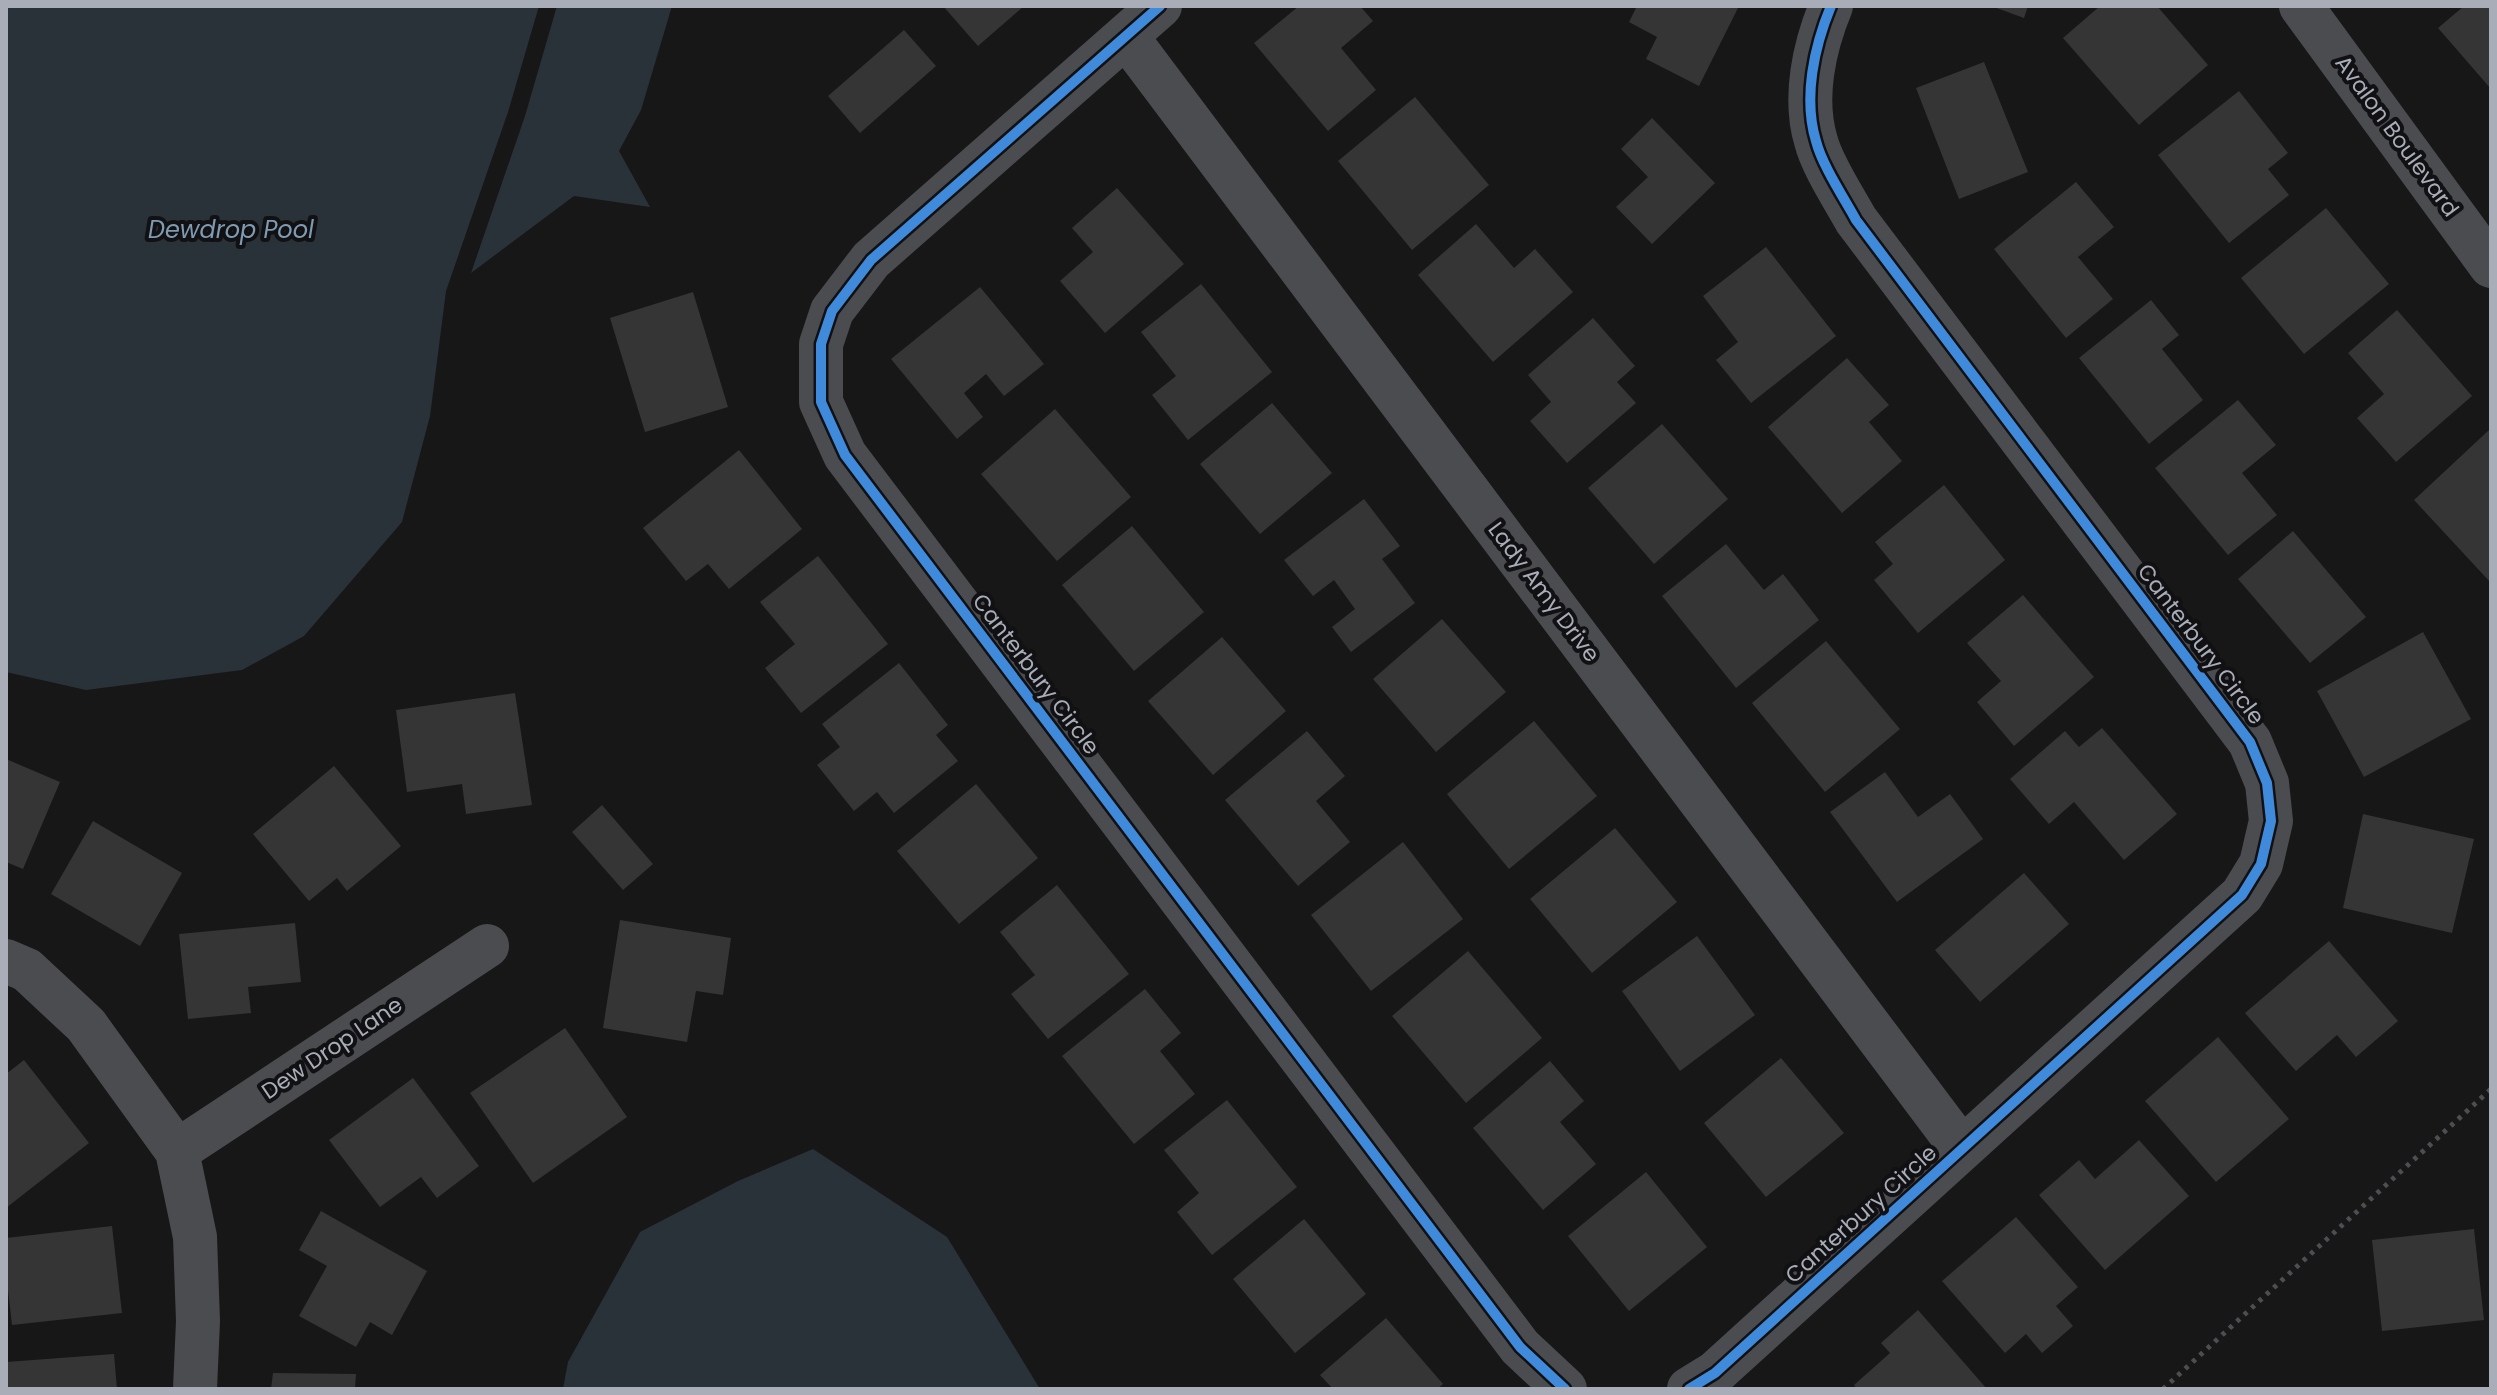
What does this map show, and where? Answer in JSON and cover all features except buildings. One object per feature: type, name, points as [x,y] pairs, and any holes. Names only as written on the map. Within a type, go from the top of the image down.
[{"type":"street","name":"Canterbury Circle","points":[[1160,6],[871,260],[832,311],[821,344],[821,402],[845,455],[1520,1347],[1565,1389]]},
{"type":"street","name":"Canterbury Circle","points":[[1689,1389],[1715,1373],[2242,895],[2261,864],[2271,821],[2267,783],[2250,742],[1856,220],[1816,142],[1809,94],[1821,30],[1831,6]]},
{"type":"street","name":"Avalon Boulevard","points":[[2301,6],[2491,266]]},
{"type":"street","name":"Lady Amy Drive","points":[[1126,36],[1962,1149]]},
{"type":"street","name":"Dew Drop Lane","points":[[177,1151],[487,946]]},
{"type":"street","points":[[6,961],[27,970],[86,1025],[177,1151],[195,1237],[198,1321],[195,1389]]},
{"type":"path","points":[[2163,1389],[2491,1089]]},
{"type":"water","name":"Dewdrop Pool","points":[[6,6],[539,6],[508,112],[446,291],[430,416],[402,522],[304,636],[242,670],[86,690],[6,672]]},
{"type":"water","points":[[557,6],[672,6],[641,110],[619,151],[650,207],[574,196],[471,273],[525,116]]},
{"type":"water","points":[[813,1149],[947,1237],[1040,1389],[563,1389],[568,1362],[640,1232],[738,1181]]},
{"type":"cycle path","points":[[1160,6],[871,260],[832,311],[821,344],[821,402],[845,455],[1520,1347],[1565,1389]]},
{"type":"cycle path","points":[[1689,1389],[1715,1373],[2242,895],[2261,864],[2271,821],[2267,783],[2250,742],[1856,220],[1834,181],[1819,150],[1810,108],[1815,55],[1831,6]]}]
